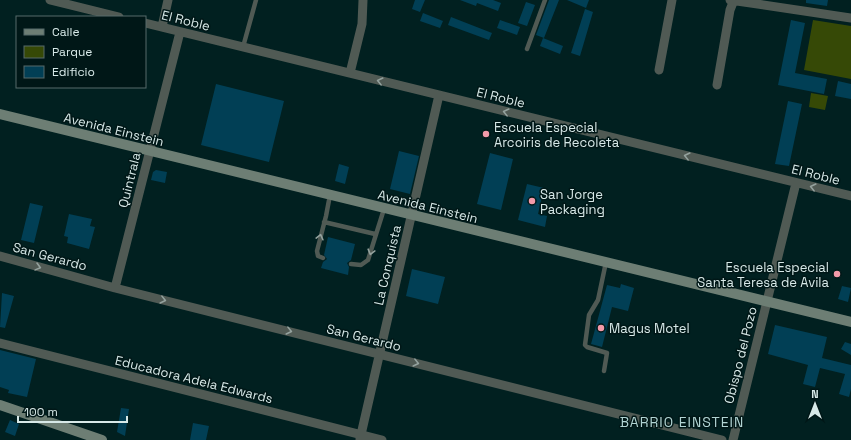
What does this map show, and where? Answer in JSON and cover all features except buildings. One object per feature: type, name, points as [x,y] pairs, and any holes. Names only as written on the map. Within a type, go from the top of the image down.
[{"type":"main road","name":"Avenida Einstein","points":[[0,114],[150,152],[851,322]]},
{"type":"main road","points":[[0,405],[102,440]]},
{"type":"street","points":[[50,0],[115,16]]},
{"type":"street","points":[[162,28],[168,0]]},
{"type":"street","points":[[350,74],[362,24],[363,0]]},
{"type":"street","points":[[659,70],[672,0]]},
{"type":"street","points":[[717,85],[732,0],[851,18]]},
{"type":"street","points":[[797,10],[798,0]]},
{"type":"street","name":"El Roble","points":[[146,23],[851,196]]},
{"type":"street","name":"Quintrala","points":[[115,288],[180,32]]},
{"type":"street","name":"La Conquista","points":[[360,437],[439,95]]},
{"type":"street","name":"Obispo del Pozo","points":[[733,440],[796,183]]},
{"type":"street","name":"San Gerardo","points":[[0,256],[115,288],[722,440]]},
{"type":"street","name":"Educadora Adela Edwards","points":[[0,343],[360,437],[382,440]]},
{"type":"lane","points":[[244,47],[256,0]]},
{"type":"lane","points":[[527,49],[545,0]]},
{"type":"lane","points":[[323,258],[318,256],[317,251],[330,195]]},
{"type":"lane","points":[[351,264],[361,265],[368,260],[384,208]]},
{"type":"lane","points":[[324,222],[375,234]]},
{"type":"lane","points":[[604,372],[607,353],[587,348],[584,345],[589,315],[598,300],[606,262]]},
{"type":"green space","points":[[813,20],[851,26],[851,79],[804,70]]},
{"type":"green space","points":[[811,93],[828,96],[825,110],[809,107]]},
{"type":"place","name":"Escuela Especial Arcoiris de Recoleta","points":[[486,134]]},
{"type":"place","name":"San Jorge Packaging","points":[[532,201]]},
{"type":"place","name":"Escuela Especial Santa Teresa de Avila","points":[[837,274]]},
{"type":"place","name":"Magus Motel","points":[[601,328]]},
{"type":"district","name":"BARRIO EINSTEIN","points":[[682,422]]}]
